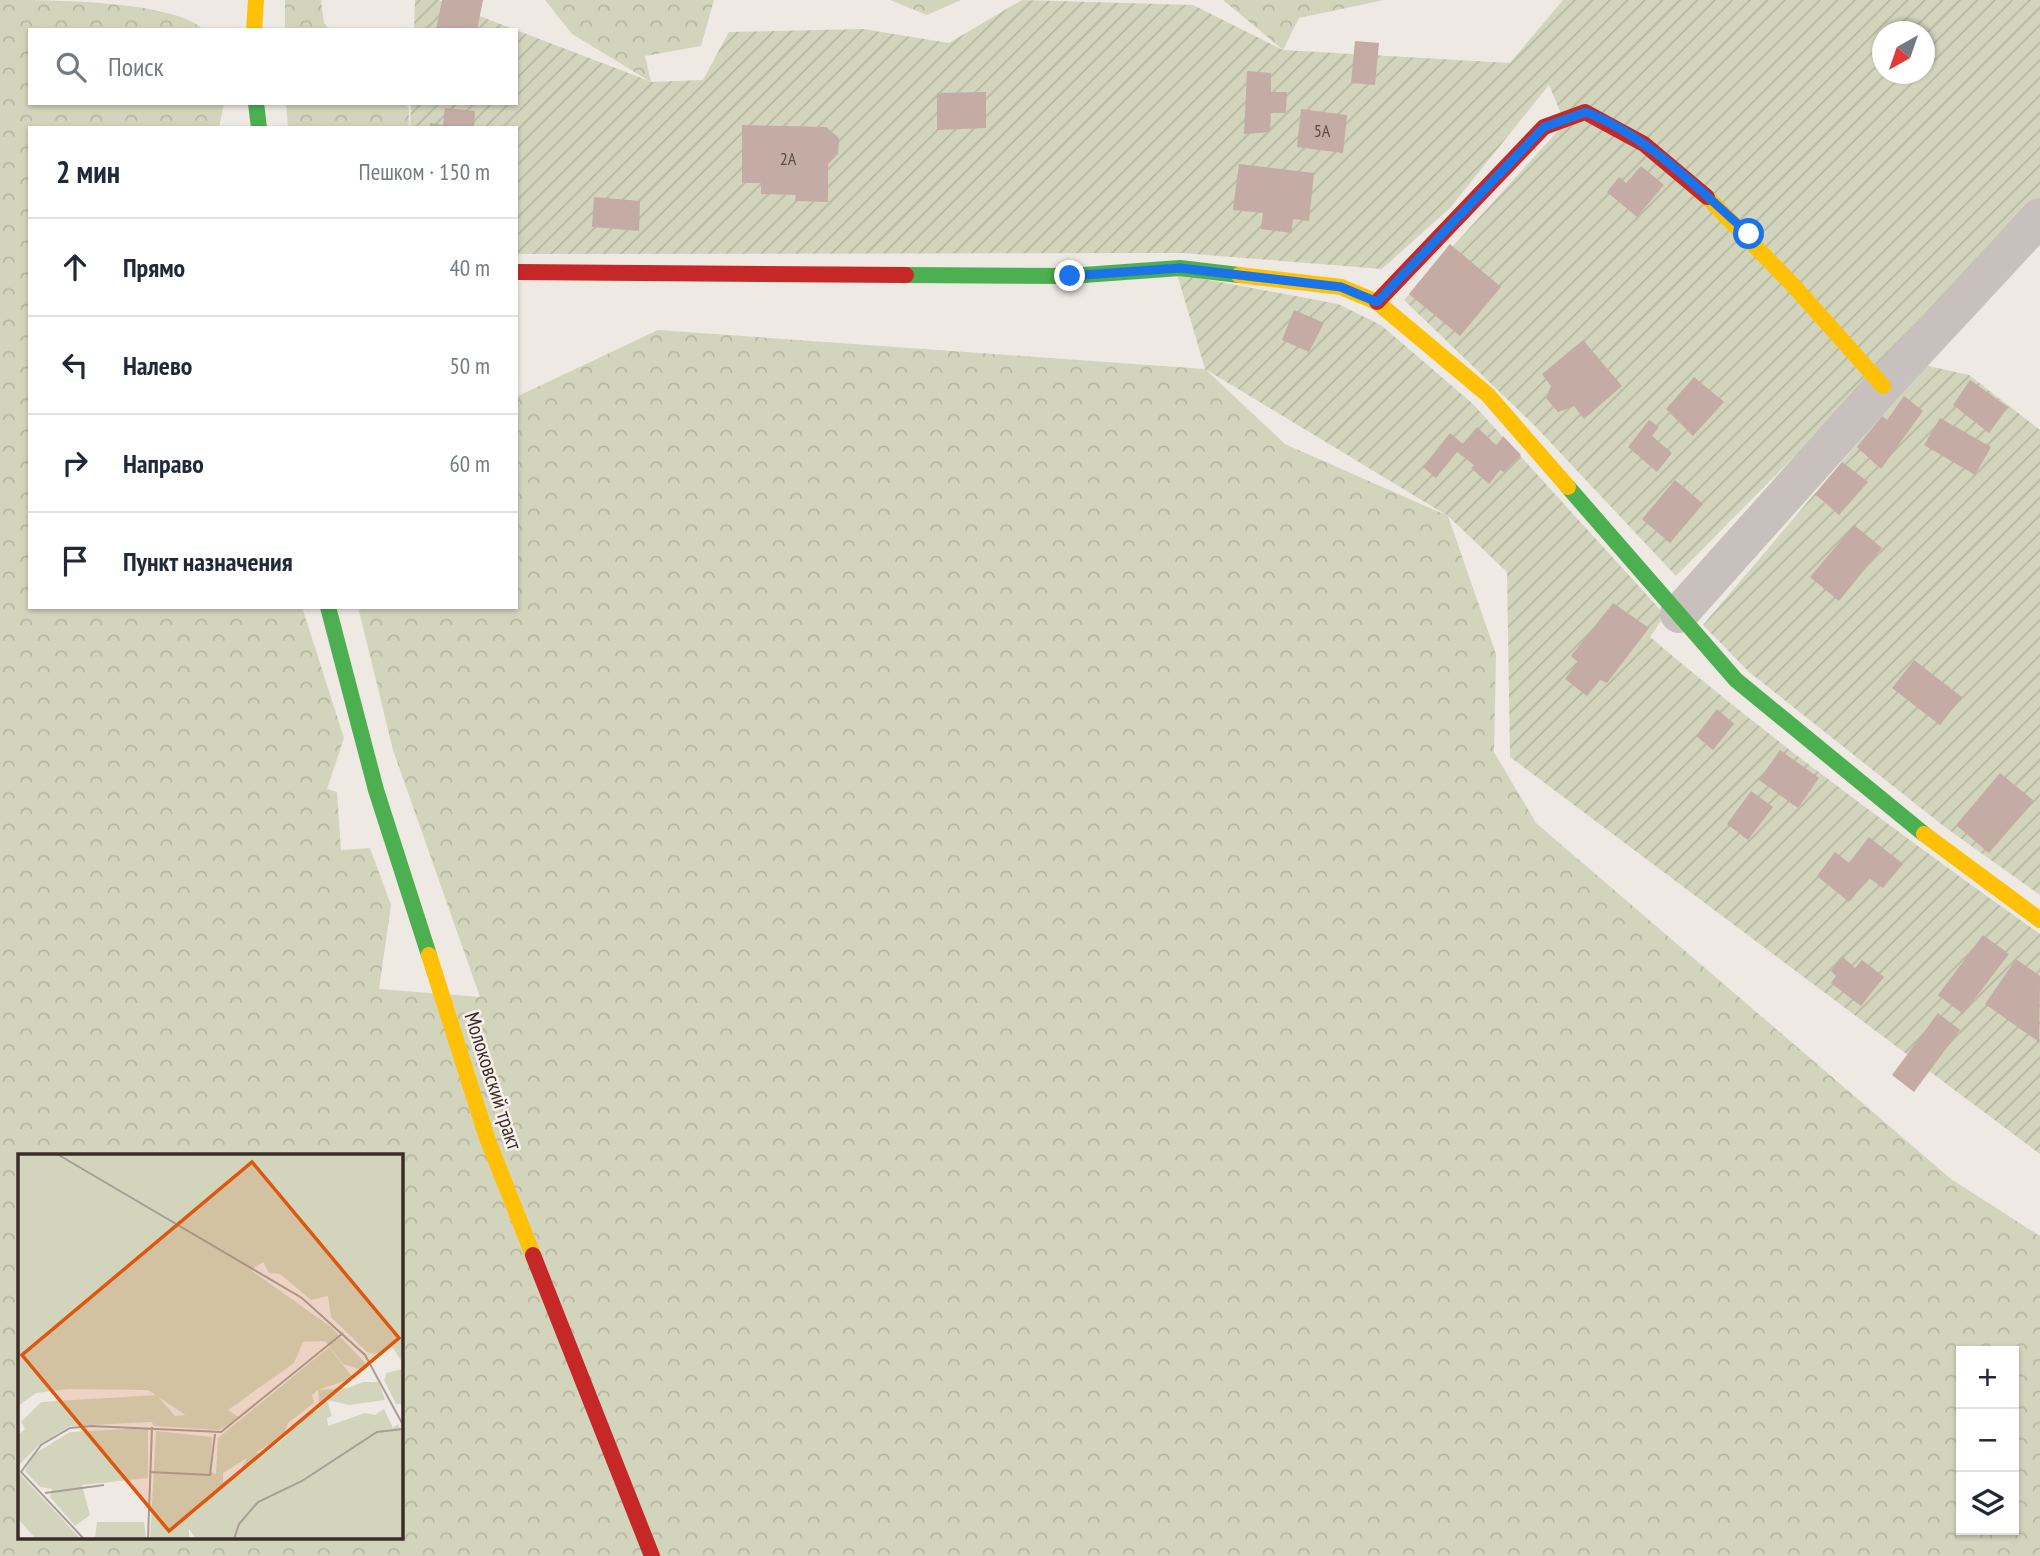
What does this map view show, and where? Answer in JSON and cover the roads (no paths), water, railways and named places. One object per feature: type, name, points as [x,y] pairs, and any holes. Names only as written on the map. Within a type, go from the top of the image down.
[{"type":"street","points":[[254,28],[256,0]]},
{"type":"street","points":[[256,105],[259,126]]},
{"type":"street","points":[[1377,302],[1544,127],[1586,112],[1617,124],[1749,234],[1883,386]]},
{"type":"street","points":[[1679,614],[1883,386],[2040,218]]},
{"type":"street","points":[[518,272],[1070,276],[1180,268],[1341,287],[1377,302],[1488,396],[1679,614],[1692,633],[1752,696],[1989,885],[2040,920]]},
{"type":"street","name":"Молоковский тракт","points":[[329,609],[376,790],[487,1138],[652,1556]]}]
